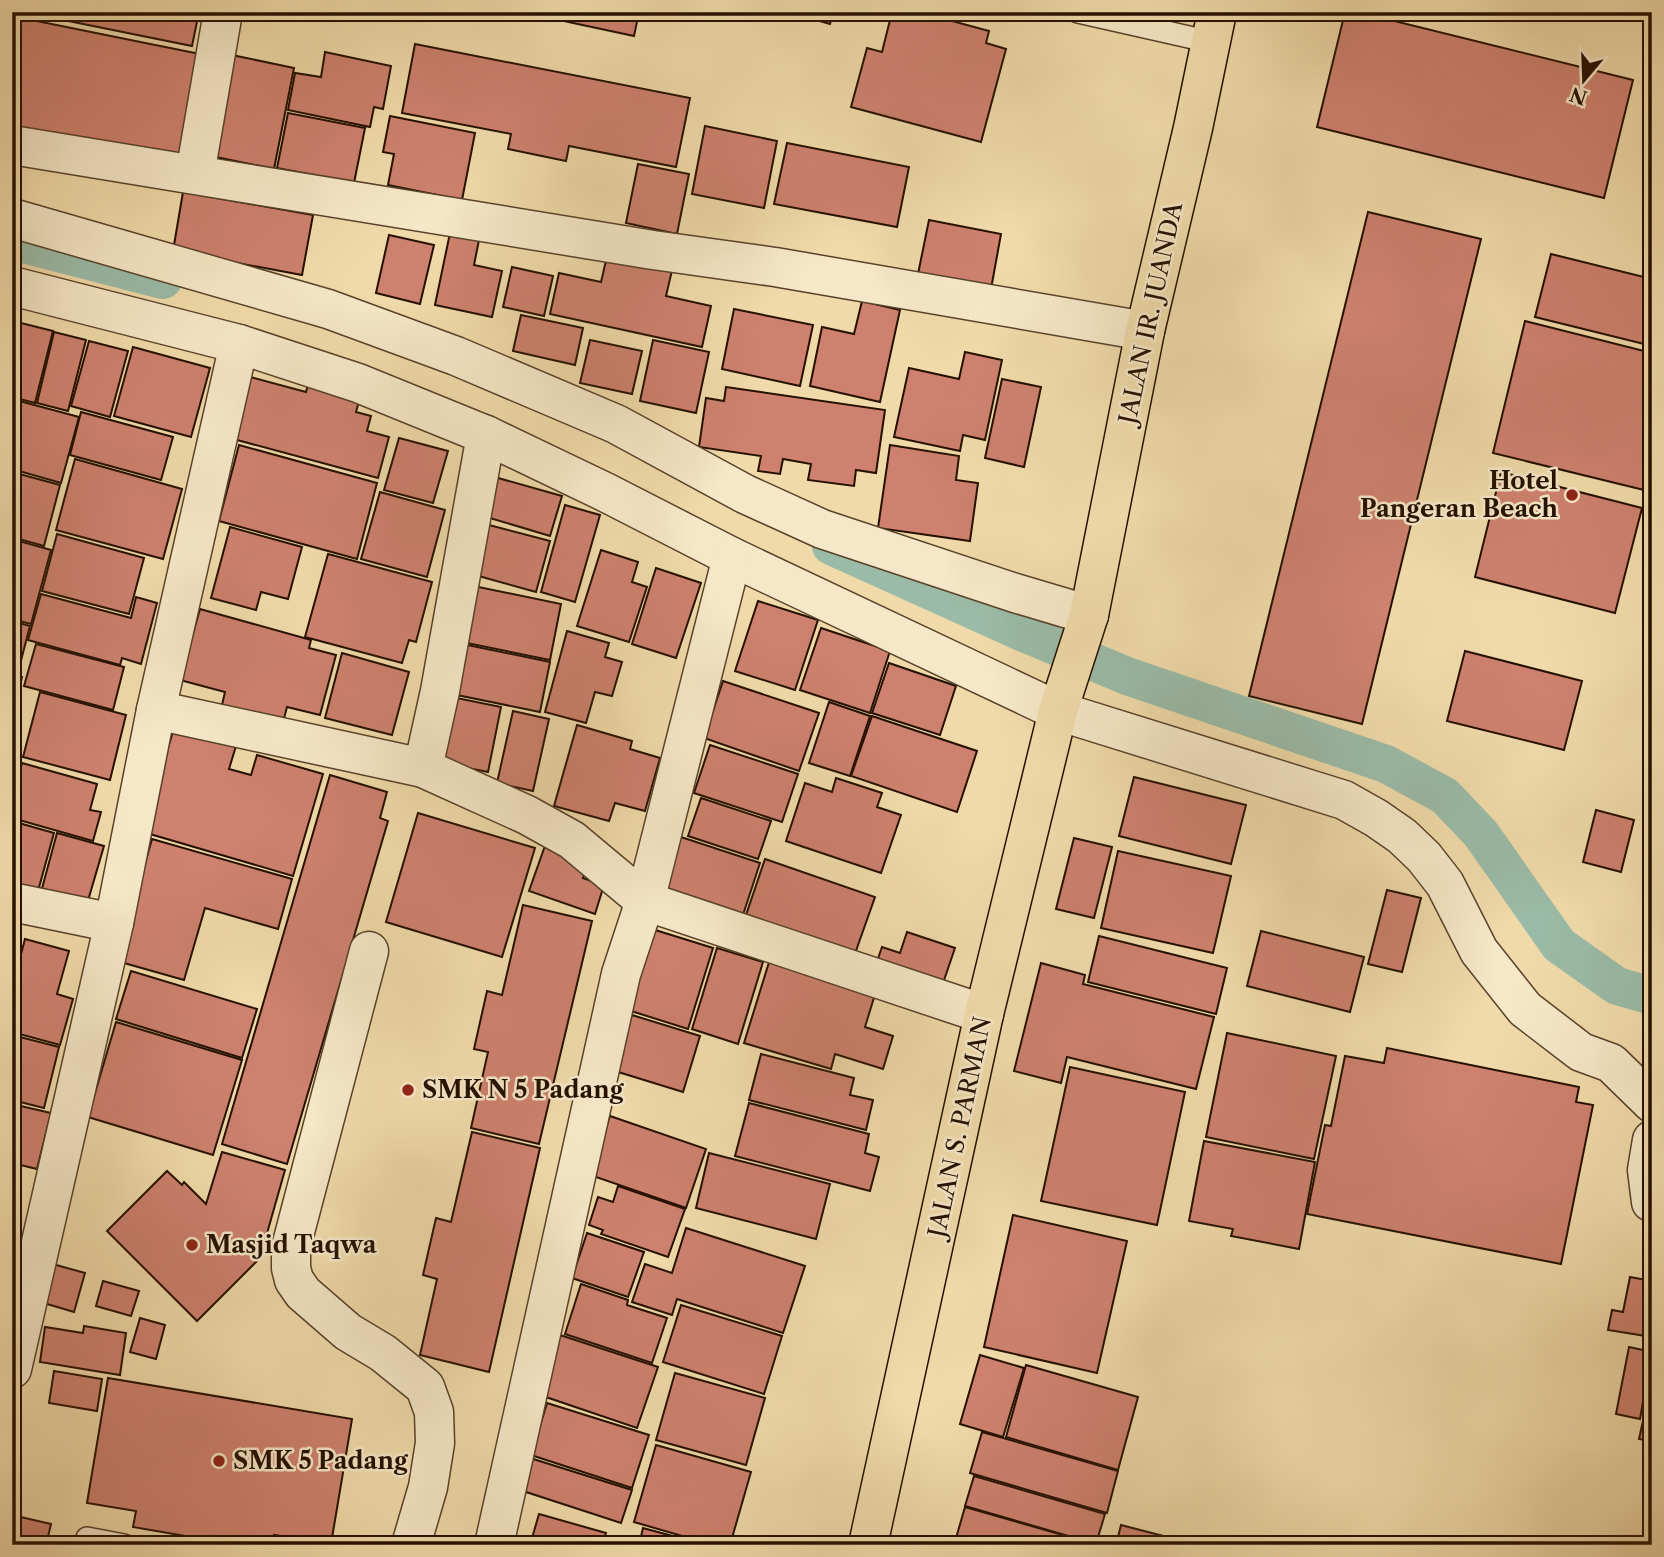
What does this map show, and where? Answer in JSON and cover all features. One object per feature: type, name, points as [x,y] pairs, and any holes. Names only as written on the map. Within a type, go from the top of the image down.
[{"type":"main road","name":"JALAN IR. JUANDA","points":[[1062,700],[1085,626],[1145,331],[1214,27]]},
{"type":"main road","name":"JALAN S. PARMAN","points":[[868,1545],[984,1014],[1062,700]]},
{"type":"street","points":[[195,174],[223,12]]},
{"type":"street","points":[[12,145],[653,250],[775,267],[1145,331]]},
{"type":"street","points":[[12,218],[328,309],[430,347],[616,424],[745,494],[822,529],[1015,593],[1085,626]]},
{"type":"street","points":[[12,286],[239,344],[358,383],[486,435],[607,493],[732,558],[1062,700],[1344,800],[1402,836],[1424,857],[1445,884],[1479,951],[1525,1009],[1581,1052],[1611,1063],[1652,1102]]},
{"type":"street","points":[[12,1369],[114,923],[156,710],[239,344]]},
{"type":"street","points":[[423,768],[440,691],[486,435]]},
{"type":"street","points":[[494,1545],[621,974],[645,901],[732,558]]},
{"type":"street","points":[[156,710],[423,768],[516,809],[572,840],[645,901],[984,1014]]},
{"type":"street","points":[[12,902],[114,923]]},
{"type":"street","points":[[369,951],[291,1247],[291,1268],[294,1280],[324,1313],[348,1332],[383,1353],[425,1387],[434,1412],[435,1443],[428,1487],[411,1545]]},
{"type":"street","points":[[1651,1202],[1647,1170],[1652,1140]]},
{"type":"lane","points":[[1087,14],[1214,27]]},
{"type":"lane","points":[[87,1538],[124,1545]]},
{"type":"building","points":[[24,12],[199,12],[192,46]]},
{"type":"building","points":[[546,12],[639,12],[634,36],[545,17]]},
{"type":"building","points":[[788,12],[833,12],[830,24]]},
{"type":"building","points":[[892,12],[919,12],[989,31],[986,43],[1006,49],[981,142],[851,107],[867,48],[882,52]]},
{"type":"building","points":[[1345,12],[1358,12],[1633,80],[1604,198],[1317,127]]},
{"type":"building","points":[[12,16],[200,54],[178,166],[12,133]]},
{"type":"building","points":[[415,44],[690,98],[676,167],[569,146],[566,161],[508,149],[511,134],[402,113]]},
{"type":"building","points":[[325,52],[391,66],[383,109],[374,107],[370,127],[288,110],[295,73],[321,77]]},
{"type":"building","points":[[232,55],[294,68],[274,169],[211,156]]},
{"type":"building","points":[[288,113],[365,128],[354,183],[277,168]]},
{"type":"building","points":[[390,116],[475,133],[462,200],[388,185],[394,154],[383,152]]},
{"type":"building","points":[[705,126],[777,141],[764,208],[692,194]]},
{"type":"building","points":[[787,143],[909,167],[897,227],[774,204]]},
{"type":"building","points":[[638,164],[689,174],[677,234],[626,223]]},
{"type":"building","points":[[183,192],[313,215],[302,275],[173,251]]},
{"type":"building","points":[[1368,212],[1481,239],[1362,724],[1249,696]]},
{"type":"building","points":[[929,220],[1001,234],[991,289],[918,274]]},
{"type":"building","points":[[450,233],[479,240],[474,265],[502,271],[492,317],[435,305]]},
{"type":"building","points":[[389,235],[434,245],[420,304],[376,293]]},
{"type":"building","points":[[608,252],[673,266],[666,296],[711,306],[702,347],[550,314],[559,273],[601,282]]},
{"type":"building","points":[[1551,254],[1652,279],[1652,346],[1535,317]]},
{"type":"building","points":[[512,267],[553,276],[544,316],[503,307]]},
{"type":"building","points":[[862,301],[900,310],[880,402],[810,386],[822,327],[854,334]]},
{"type":"building","points":[[734,309],[813,325],[800,386],[722,369]]},
{"type":"building","points":[[521,315],[583,328],[575,365],[513,351]]},
{"type":"building","points":[[1525,321],[1652,353],[1652,492],[1493,453]]},
{"type":"building","points":[[17,322],[53,331],[35,403],[12,397],[12,339]]},
{"type":"building","points":[[54,332],[86,340],[68,411],[37,403]]},
{"type":"building","points":[[590,340],[642,351],[632,394],[580,383]]},
{"type":"building","points":[[653,340],[709,352],[696,413],[640,401]]},
{"type":"building","points":[[89,341],[128,351],[110,417],[71,406]]},
{"type":"building","points":[[133,347],[210,368],[191,437],[114,416]]},
{"type":"building","points":[[965,352],[1002,360],[985,440],[963,435],[960,451],[894,437],[909,368],[959,379]]},
{"type":"building","points":[[243,375],[306,392],[308,384],[360,398],[356,412],[371,416],[367,431],[389,437],[378,478],[226,437]]},
{"type":"building","points":[[1002,379],[1041,387],[1024,467],[985,458]]},
{"type":"building","points":[[726,387],[885,410],[876,473],[856,470],[854,486],[808,480],[811,464],[783,459],[780,474],[758,471],[761,456],[699,447],[706,398],[724,401]]},
{"type":"building","points":[[12,399],[79,417],[61,483],[12,469]]},
{"type":"building","points":[[81,412],[173,437],[161,480],[70,455]]},
{"type":"building","points":[[399,438],[448,451],[433,503],[384,490]]},
{"type":"building","points":[[239,445],[377,483],[357,559],[219,521]]},
{"type":"building","points":[[890,445],[959,456],[956,480],[978,483],[970,541],[878,528]]},
{"type":"building","points":[[75,459],[182,489],[163,559],[56,530]]},
{"type":"building","points":[[12,472],[60,485],[44,546],[12,537]]},
{"type":"building","points":[[1501,472],[1642,508],[1615,613],[1475,577]]},
{"type":"building","points":[[491,476],[562,496],[550,536],[480,515]]},
{"type":"building","points":[[380,492],[445,510],[427,577],[361,559]]},
{"type":"building","points":[[565,505],[600,515],[575,602],[541,592]]},
{"type":"building","points":[[489,525],[550,541],[536,592],[475,575]]},
{"type":"building","points":[[230,527],[302,547],[288,599],[261,592],[256,610],[211,598]]},
{"type":"building","points":[[57,534],[144,558],[129,614],[42,591]]},
{"type":"building","points":[[12,539],[51,550],[31,624],[12,619]]},
{"type":"building","points":[[601,550],[638,562],[632,582],[647,587],[629,642],[577,626]]},
{"type":"building","points":[[328,554],[432,582],[416,642],[409,640],[402,663],[305,637]]},
{"type":"building","points":[[656,568],[701,583],[676,658],[632,644]]},
{"type":"building","points":[[464,584],[561,604],[550,660],[452,640]]},
{"type":"building","points":[[41,594],[131,618],[136,597],[157,603],[141,664],[122,658],[120,665],[28,640]]},
{"type":"building","points":[[758,601],[818,620],[795,690],[735,671]]},
{"type":"building","points":[[200,609],[311,640],[309,648],[336,655],[320,715],[287,707],[282,726],[221,709],[225,692],[180,680]]},
{"type":"building","points":[[12,621],[30,626],[18,672],[12,671]]},
{"type":"building","points":[[821,628],[890,651],[870,713],[800,690]]},
{"type":"building","points":[[567,631],[609,643],[605,657],[622,662],[612,696],[595,692],[586,723],[545,712]]},
{"type":"building","points":[[453,642],[550,662],[540,712],[442,692]]},
{"type":"building","points":[[36,644],[124,667],[113,710],[24,686]]},
{"type":"building","points":[[1465,651],[1582,681],[1564,750],[1447,721]]},
{"type":"building","points":[[342,653],[409,672],[392,735],[325,718]]},
{"type":"building","points":[[889,663],[956,686],[940,735],[872,713]]},
{"type":"building","points":[[12,675],[22,677],[14,710],[12,709]]},
{"type":"building","points":[[723,681],[819,713],[799,771],[704,738]]},
{"type":"building","points":[[40,692],[126,715],[110,780],[23,757]]},
{"type":"building","points":[[442,695],[501,707],[488,772],[428,760]]},
{"type":"building","points":[[829,702],[870,716],[850,776],[809,763]]},
{"type":"building","points":[[513,711],[549,719],[533,791],[497,783]]},
{"type":"building","points":[[872,716],[977,751],[957,812],[851,776]]},
{"type":"building","points":[[577,725],[632,741],[630,749],[660,758],[645,811],[615,803],[609,821],[554,806]]},
{"type":"building","points":[[174,728],[236,746],[229,769],[251,775],[257,755],[323,774],[293,876],[143,832]]},
{"type":"building","points":[[710,745],[798,774],[782,822],[694,793]]},
{"type":"building","points":[[22,763],[97,784],[90,810],[101,812],[93,841],[12,818],[12,798]]},
{"type":"building","points":[[330,775],[387,792],[380,818],[388,821],[287,1164],[222,1144]]},
{"type":"building","points":[[1134,777],[1246,805],[1231,864],[1119,836]]},
{"type":"building","points":[[836,778],[882,793],[877,807],[901,815],[881,873],[786,841],[805,783],[832,792]]},
{"type":"building","points":[[701,798],[771,821],[758,859],[688,836]]},
{"type":"building","points":[[1596,810],[1634,820],[1621,872],[1583,862]]},
{"type":"building","points":[[418,813],[535,848],[502,957],[386,922]]},
{"type":"building","points":[[12,821],[54,833],[38,891],[12,884]]},
{"type":"building","points":[[57,833],[104,846],[87,904],[41,892]]},
{"type":"building","points":[[681,837],[760,863],[741,921],[662,894]]},
{"type":"building","points":[[1074,838],[1112,847],[1094,918],[1056,909]]},
{"type":"building","points":[[152,839],[292,879],[278,929],[205,908],[184,980],[117,961]]},
{"type":"building","points":[[546,843],[590,858],[583,878],[604,885],[595,914],[529,891]]},
{"type":"building","points":[[1118,851],[1231,876],[1213,953],[1101,928]]},
{"type":"building","points":[[765,859],[875,897],[852,962],[743,924]]},
{"type":"building","points":[[1387,890],[1421,898],[1402,972],[1368,964]]},
{"type":"building","points":[[1652,891],[1652,925],[1644,923]]},
{"type":"building","points":[[523,905],[592,921],[539,1144],[471,1128],[488,1052],[474,1049],[487,991],[502,995]]},
{"type":"building","points":[[652,929],[713,948],[688,1029],[628,1010]]},
{"type":"building","points":[[1261,931],[1364,957],[1350,1012],[1247,986]]},
{"type":"building","points":[[907,932],[955,948],[940,992],[874,970],[882,947],[900,953]]},
{"type":"building","points":[[1099,936],[1227,968],[1216,1014],[1088,982]]},
{"type":"building","points":[[12,938],[21,940],[12,972]]},
{"type":"building","points":[[25,939],[69,951],[57,994],[73,999],[60,1045],[12,1032],[12,988]]},
{"type":"building","points":[[717,948],[763,962],[738,1044],[692,1029]]},
{"type":"building","points":[[770,959],[876,991],[865,1027],[893,1036],[883,1069],[835,1054],[831,1069],[744,1043]]},
{"type":"building","points":[[1041,963],[1085,975],[1083,984],[1214,1017],[1196,1089],[1067,1057],[1061,1083],[1014,1071]]},
{"type":"building","points":[[131,971],[257,1009],[242,1058],[116,1019]]},
{"type":"building","points":[[632,1015],[700,1036],[683,1092],[615,1071]]},
{"type":"building","points":[[116,1022],[242,1060],[213,1155],[88,1117]]},
{"type":"building","points":[[1227,1033],[1336,1056],[1314,1159],[1206,1137]]},
{"type":"building","points":[[12,1035],[59,1047],[44,1108],[12,1100]]},
{"type":"building","points":[[1387,1048],[1579,1087],[1576,1102],[1593,1105],[1561,1264],[1307,1214],[1325,1125],[1331,1126],[1345,1056],[1384,1063]]},
{"type":"building","points":[[761,1054],[854,1078],[850,1095],[873,1100],[866,1130],[749,1100]]},
{"type":"building","points":[[1070,1067],[1185,1092],[1157,1225],[1041,1201]]},
{"type":"building","points":[[749,1103],[869,1134],[865,1153],[879,1157],[870,1191],[735,1156]]},
{"type":"building","points":[[12,1104],[51,1113],[37,1169],[12,1163]]},
{"type":"building","points":[[610,1116],[706,1149],[686,1208],[590,1175]]},
{"type":"building","points":[[472,1132],[540,1148],[489,1372],[420,1355],[437,1279],[423,1275],[436,1218],[451,1222]]},
{"type":"building","points":[[1204,1141],[1315,1162],[1299,1249],[1231,1236],[1233,1229],[1189,1221]]},
{"type":"building","name":"Masjid Taqwa","points":[[222,1152],[285,1170],[260,1258],[197,1321],[107,1231],[167,1171],[182,1185],[184,1182],[206,1204]]},
{"type":"building","points":[[709,1153],[830,1184],[816,1239],[696,1208]]},
{"type":"building","points":[[618,1186],[685,1209],[668,1257],[601,1234],[603,1230],[589,1225],[598,1197],[613,1202]]},
{"type":"building","points":[[1013,1215],[1127,1241],[1097,1373],[984,1347]]},
{"type":"building","points":[[686,1228],[805,1266],[783,1333],[677,1299],[672,1315],[632,1302],[645,1264],[672,1273]]},
{"type":"building","points":[[587,1233],[644,1252],[628,1297],[572,1278]]},
{"type":"building","points":[[12,1246],[24,1249],[17,1274],[12,1272]]},
{"type":"building","points":[[49,1263],[85,1273],[74,1312],[37,1301]]},
{"type":"building","points":[[1630,1277],[1652,1281],[1652,1337],[1608,1330],[1612,1310],[1623,1312]]},
{"type":"building","points":[[103,1281],[139,1291],[131,1316],[96,1306]]},
{"type":"building","points":[[581,1284],[628,1300],[627,1305],[667,1318],[652,1363],[565,1334]]},
{"type":"building","points":[[681,1305],[782,1336],[764,1394],[663,1362]]},
{"type":"building","points":[[140,1318],[165,1325],[156,1359],[130,1352]]},
{"type":"building","points":[[84,1326],[126,1333],[120,1375],[40,1362],[45,1327],[83,1333]]},
{"type":"building","points":[[560,1335],[658,1367],[637,1428],[540,1395]]},
{"type":"building","points":[[1629,1347],[1652,1352],[1640,1419],[1616,1414]]},
{"type":"building","points":[[980,1355],[1024,1368],[1003,1437],[960,1424]]},
{"type":"building","points":[[1026,1365],[1138,1397],[1118,1470],[1006,1437]]},
{"type":"building","points":[[54,1371],[102,1379],[97,1411],[49,1403]]},
{"type":"building","points":[[675,1373],[765,1398],[746,1465],[656,1440]]},
{"type":"building","name":"SMK 5 Padang","points":[[108,1378],[352,1419],[331,1544],[274,1535],[272,1545],[237,1545],[133,1527],[136,1511],[87,1503]]},
{"type":"building","points":[[1648,1398],[1652,1399],[1652,1441],[1639,1439]]},
{"type":"building","points":[[547,1403],[649,1435],[632,1488],[531,1455]]},
{"type":"building","points":[[982,1432],[1118,1471],[1107,1513],[970,1473]]},
{"type":"building","points":[[656,1445],[751,1472],[730,1545],[713,1545],[634,1522]]},
{"type":"building","points":[[1647,1453],[1652,1454],[1652,1491],[1643,1490]]},
{"type":"building","points":[[530,1458],[632,1490],[621,1523],[520,1490]]},
{"type":"building","points":[[974,1476],[1105,1514],[1096,1544],[965,1506]]},
{"type":"building","points":[[965,1507],[1094,1544],[1094,1545],[954,1545]]},
{"type":"building","points":[[539,1514],[606,1533],[603,1545],[530,1545]]},
{"type":"building","points":[[12,1515],[51,1524],[46,1545],[12,1545]]},
{"type":"building","points":[[1121,1525],[1198,1545],[1116,1545]]},
{"type":"building","points":[[643,1528],[706,1545],[639,1545]]},
{"type":"waterway","points":[[12,241],[163,280]]},
{"type":"waterway","points":[[831,546],[1019,631],[1127,676],[1386,764],[1445,796],[1481,834],[1559,945],[1617,986],[1652,996]]},
{"type":"place","name":"Hotel Pangeran Beach","points":[[1572,495]]},
{"type":"place","name":"SMK N 5 Padang","points":[[408,1090]]},
{"type":"place","name":"Masjid Taqwa","points":[[192,1245]]},
{"type":"place","name":"SMK 5 Padang","points":[[219,1461]]}]
